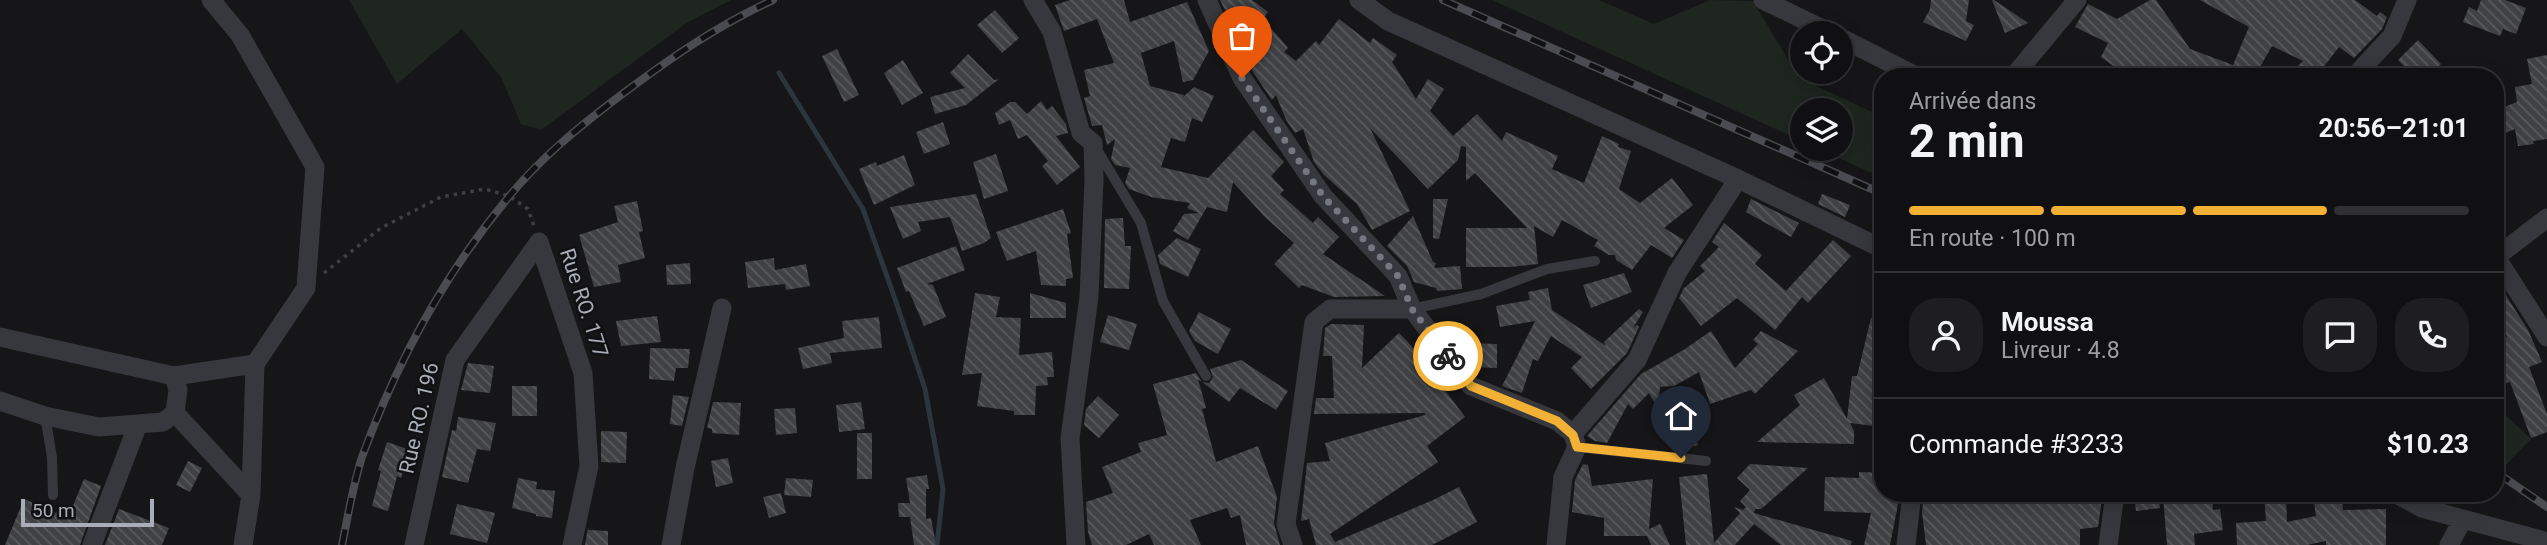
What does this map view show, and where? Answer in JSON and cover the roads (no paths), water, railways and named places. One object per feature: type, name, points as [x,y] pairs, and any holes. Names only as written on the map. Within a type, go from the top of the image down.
[{"type":"street","points":[[211,0],[240,35],[315,167],[306,288],[255,364],[251,495],[243,545]]},
{"type":"street","points":[[1033,0],[1052,32],[1081,133],[1093,143],[1089,297],[1070,438],[1076,545]]},
{"type":"street","points":[[1207,0],[1242,78],[1323,196],[1398,276],[1412,309],[1471,386],[1557,421],[1575,441]]},
{"type":"street","points":[[1360,0],[1388,21],[1738,179],[1874,245]]},
{"type":"street","points":[[1763,0],[1806,21]]},
{"type":"street","points":[[2020,68],[2077,0]]},
{"type":"street","points":[[2362,68],[2392,36],[2407,0]]},
{"type":"street","points":[[1853,44],[1900,68]]},
{"type":"street","points":[[1556,545],[1563,477],[1575,441],[1637,360],[1677,273],[1738,179]]},
{"type":"street","points":[[2504,251],[2547,218]]},
{"type":"street","name":"Rue RO. 196","points":[[414,545],[455,360],[539,242]]},
{"type":"street","name":"Rue RO. 177","points":[[539,242],[583,373],[589,466],[572,545]]},
{"type":"street","points":[[2504,270],[2547,337]]},
{"type":"street","points":[[671,545],[685,468],[722,308]]},
{"type":"street","points":[[1293,545],[1286,524],[1314,322],[1330,309],[1412,309]]},
{"type":"street","points":[[0,337],[174,376],[255,364]]},
{"type":"street","points":[[0,401],[45,416],[99,427],[163,422],[175,413],[178,390],[174,376]]},
{"type":"street","points":[[175,413],[251,495]]},
{"type":"street","points":[[92,545],[138,424]]},
{"type":"street","points":[[1906,545],[1911,502]]},
{"type":"street","points":[[2108,545],[2114,502]]},
{"type":"street","points":[[2411,502],[2518,540],[2547,544]]},
{"type":"street","points":[[2449,545],[2463,519]]},
{"type":"lane","points":[[1093,143],[1141,223],[1163,301],[1206,376]]},
{"type":"lane","points":[[1412,309],[1481,294],[1547,269],[1595,261]]},
{"type":"lane","points":[[45,416],[52,457],[53,495]]},
{"type":"lane","points":[[1575,441],[1706,461]]},
{"type":"waterway","points":[[779,73],[863,209],[895,299],[925,389],[943,489],[937,545]]},
{"type":"railway","points":[[342,545],[362,457],[390,388],[442,290],[484,228],[533,170],[590,119],[694,43],[773,0]]},
{"type":"railway","points":[[1443,0],[1874,190]]},
{"type":"railway","points":[[2504,477],[2547,507]]}]
